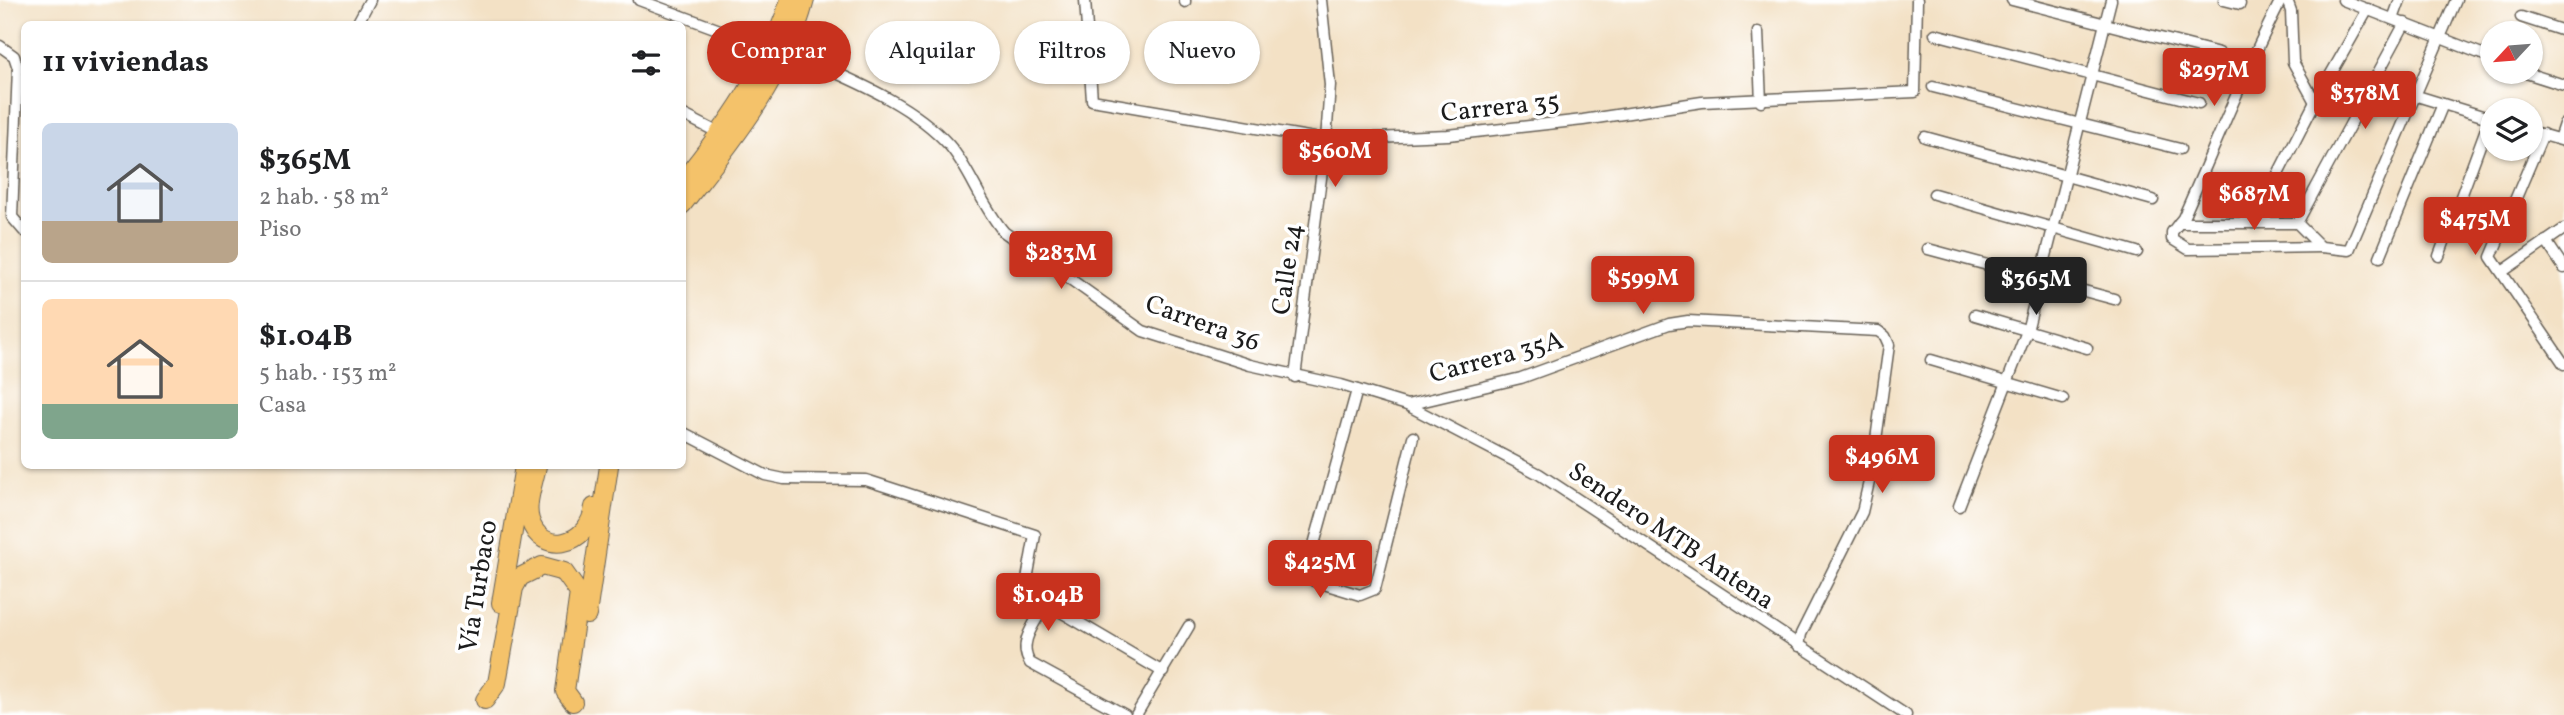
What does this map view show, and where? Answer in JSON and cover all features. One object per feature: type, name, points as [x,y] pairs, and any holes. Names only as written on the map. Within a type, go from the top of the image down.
[{"type":"highway","points":[[785,21],[790,0]]},
{"type":"highway","points":[[795,21],[806,0]]},
{"type":"highway","points":[[686,177],[721,134],[753,84]]},
{"type":"highway","points":[[686,200],[750,117],[764,84]]},
{"type":"highway","name":"Vía Turbaco","points":[[484,708],[524,469]]},
{"type":"highway","points":[[536,469],[528,507],[530,521],[545,539],[558,543],[572,541],[590,525],[599,469]]},
{"type":"highway","points":[[573,709],[609,469]]},
{"type":"highway","points":[[484,708],[497,683],[514,588],[520,577],[542,566],[564,572],[579,593],[565,691],[573,709]]},
{"type":"street","points":[[359,21],[370,0]]},
{"type":"street","points":[[639,0],[707,24]]},
{"type":"street","name":"Carrera 35","points":[[1085,0],[1091,100],[1326,140],[1448,135],[1583,120],[1702,102],[1761,102],[1914,92],[1917,0]]},
{"type":"street","name":"Calle 24","points":[[1295,377],[1326,140],[1330,85],[1321,0]]},
{"type":"street","points":[[2012,0],[2219,54]]},
{"type":"street","points":[[1959,506],[2027,331],[2038,279],[2111,0]]},
{"type":"street","points":[[2224,0],[2240,4]]},
{"type":"street","points":[[2281,0],[2241,78],[2227,119],[2172,239],[2188,249],[2321,247],[2349,250],[2456,0]]},
{"type":"street","points":[[2287,0],[2291,11],[2292,62],[2315,102]]},
{"type":"street","points":[[2344,0],[2480,53]]},
{"type":"street","points":[[2393,19],[2400,0]]},
{"type":"street","points":[[2253,223],[2315,102],[2368,9]]},
{"type":"street","points":[[2521,17],[2564,32]]},
{"type":"street","points":[[2297,223],[2405,23]]},
{"type":"street","points":[[1758,32],[1761,102]]},
{"type":"street","points":[[1935,34],[2200,103]]},
{"type":"street","points":[[0,46],[14,56],[18,68],[12,217],[21,228]]},
{"type":"street","points":[[2543,78],[2564,85]]},
{"type":"street","name":"Carrera 36","points":[[851,83],[883,98],[927,124],[951,147],[988,213],[1004,232],[1143,331],[1190,348],[1407,405]]},
{"type":"street","points":[[1933,87],[2180,149]]},
{"type":"street","points":[[2417,96],[2480,116]]},
{"type":"street","points":[[2380,257],[2443,104]]},
{"type":"street","points":[[686,116],[721,134]]},
{"type":"street","points":[[2543,134],[2562,140],[2564,124]]},
{"type":"street","points":[[1926,137],[2153,200]]},
{"type":"street","points":[[2439,256],[2480,148]]},
{"type":"street","points":[[2532,161],[2491,257],[2564,364]]},
{"type":"street","points":[[1934,194],[2137,252]]},
{"type":"street","points":[[2179,223],[2297,223],[2321,247]]},
{"type":"street","points":[[2502,272],[2564,229]]},
{"type":"street","points":[[2546,242],[2564,268]]},
{"type":"street","points":[[1928,249],[2114,299]]},
{"type":"street","points":[[1975,316],[2087,348]]},
{"type":"street","name":"Carrera 35A","points":[[1407,405],[1521,378],[1669,324],[1688,321],[1878,331],[1885,336],[1889,345],[1872,469],[1862,512],[1801,634],[1799,646]]},
{"type":"street","points":[[1931,360],[2063,399]]},
{"type":"street","points":[[1357,390],[1308,566],[1309,575],[1314,581],[1360,595],[1375,589],[1413,437]]},
{"type":"street","name":"Sendero MTB Antena","points":[[1407,405],[1539,474],[1906,715]]},
{"type":"street","points":[[686,434],[765,475],[784,479],[866,481],[1035,535],[1026,585],[1032,595],[1163,672]]},
{"type":"street","points":[[1045,605],[1024,643],[1024,654],[1030,663],[1125,715]]},
{"type":"street","points":[[1136,715],[1189,626]]}]
